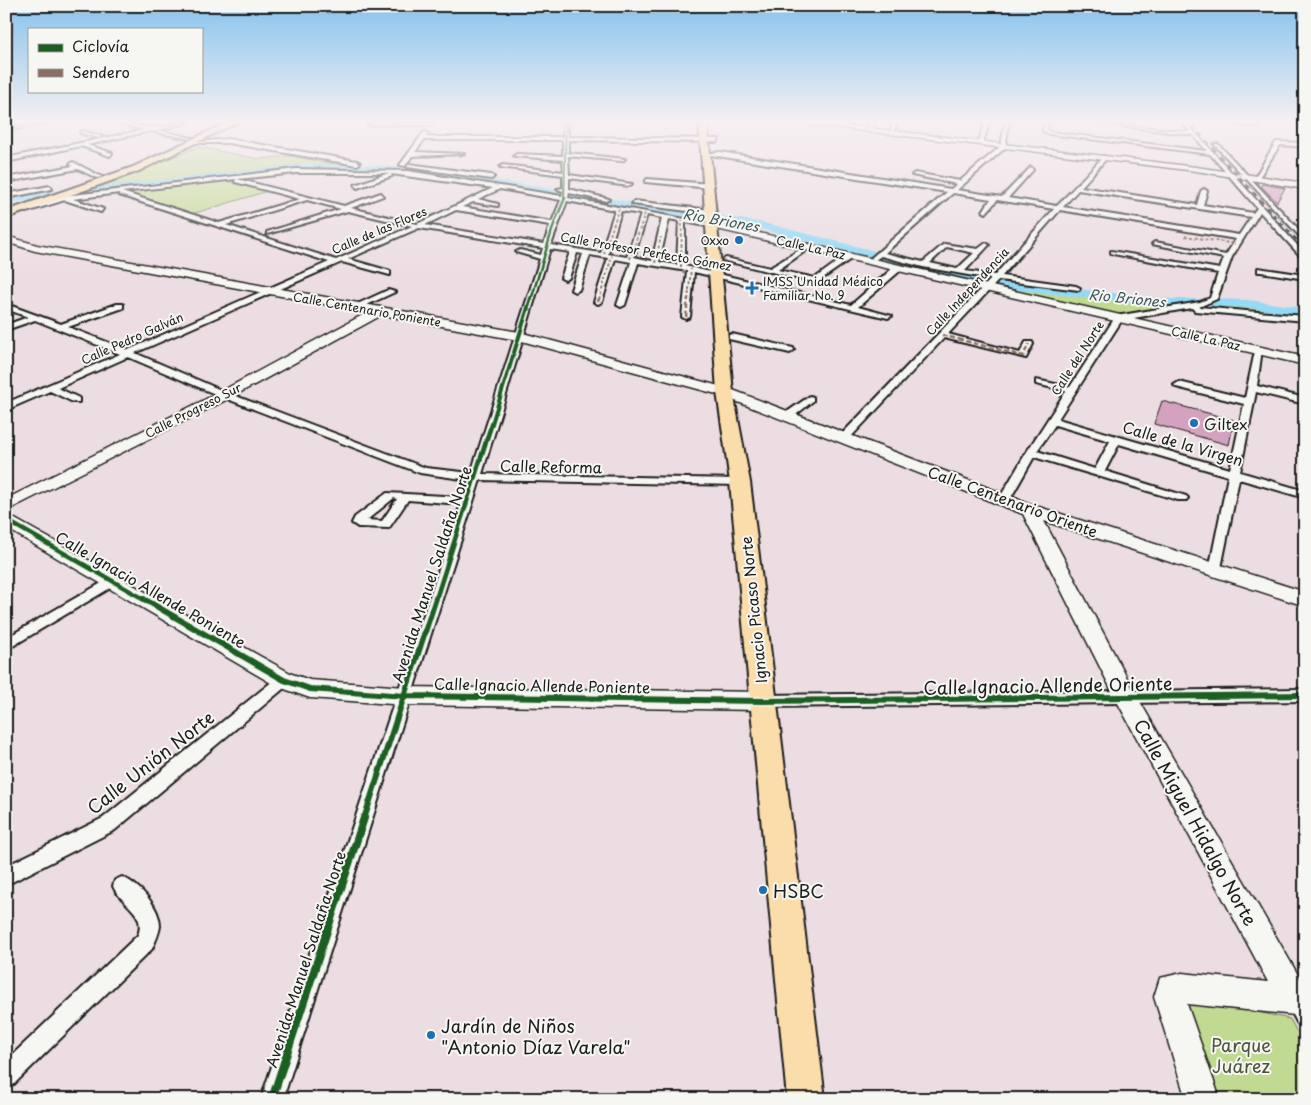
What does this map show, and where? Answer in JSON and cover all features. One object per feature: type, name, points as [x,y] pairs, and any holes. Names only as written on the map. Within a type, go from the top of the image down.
[{"type":"main road","points":[[6,214],[22,211],[58,193],[108,174]]},
{"type":"main road","points":[[6,208],[36,198],[78,190],[123,174]]},
{"type":"main road","name":"Ignacio Picaso Norte","points":[[709,174],[732,337],[731,395]]},
{"type":"main road","points":[[1226,174],[1305,186]]},
{"type":"main road","name":"Calle La Paz","points":[[716,220],[851,256],[876,258],[898,268],[1305,361]]},
{"type":"main road","name":"Calle Centenario Poniente","points":[[6,239],[35,248],[378,312],[519,336],[731,395]]},
{"type":"main road","name":"Ignacio Picaso Norte","points":[[723,270],[731,395],[762,701],[806,1099]]},
{"type":"main road","name":"Calle Progreso Sur","points":[[6,506],[225,394],[378,312]]},
{"type":"main road","name":"Calle Centenario Oriente","points":[[731,395],[1030,510],[1305,599]]},
{"type":"main road","name":"Calle Miguel Hidalgo Norte","points":[[1030,510],[1127,699],[1302,1006]]},
{"type":"main road","name":"Calle Ignacio Allende Poniente","points":[[6,520],[284,680],[310,689],[405,696],[762,701]]},
{"type":"main road","points":[[1203,1099],[1169,997],[1170,989],[1182,988],[1302,1006]]},
{"type":"street","points":[[7,178],[36,174]]},
{"type":"street","points":[[92,174],[99,177]]},
{"type":"street","name":"Calle La Paz","points":[[6,196],[116,192],[272,174]]},
{"type":"street","points":[[357,186],[393,174]]},
{"type":"street","name":"Calle La Paz","points":[[408,174],[563,195],[594,207],[622,204],[645,213],[682,220],[716,220]]},
{"type":"street","points":[[468,174],[500,179]]},
{"type":"street","points":[[553,174],[629,184]]},
{"type":"street","points":[[829,174],[996,197],[1237,240]]},
{"type":"street","points":[[876,258],[972,174]]},
{"type":"street","points":[[1004,199],[1027,174]]},
{"type":"street","name":"Calle Independencia","points":[[844,438],[986,289],[1089,174]]},
{"type":"street","points":[[1229,174],[1305,259]]},
{"type":"street","points":[[1242,174],[1304,238]]},
{"type":"street","points":[[1256,178],[1259,174]]},
{"type":"street","points":[[563,195],[565,175]]},
{"type":"street","points":[[915,175],[961,183]]},
{"type":"street","name":"Calle Profesor Perfecto Gómez","points":[[222,179],[238,181],[418,226],[546,252],[574,250],[691,269],[723,270],[888,316]]},
{"type":"street","points":[[647,181],[711,186]]},
{"type":"street","points":[[1108,193],[1110,184]]},
{"type":"street","name":"Calle de las Flores","points":[[267,291],[418,226],[499,187]]},
{"type":"street","points":[[1076,188],[1253,215]]},
{"type":"street","points":[[1132,197],[1137,188]]},
{"type":"street","points":[[1199,208],[1204,191]]},
{"type":"street","points":[[116,192],[336,260],[387,273]]},
{"type":"street","points":[[58,193],[101,210]]},
{"type":"street","points":[[269,234],[381,195]]},
{"type":"street","points":[[535,201],[563,195],[716,220]]},
{"type":"street","name":"Avenida Manuel Saldaña Norte","points":[[272,1099],[468,501],[563,195]]},
{"type":"street","points":[[334,205],[361,196]]},
{"type":"street","points":[[986,211],[996,197]]},
{"type":"street","points":[[219,225],[306,199]]},
{"type":"street","points":[[472,200],[496,205]]},
{"type":"street","points":[[598,302],[622,204]]},
{"type":"street","points":[[456,208],[554,224]]},
{"type":"street","name":"Calle del Norte","points":[[1005,499],[1031,453],[1119,318],[1202,304],[1213,298],[1228,257],[1253,215],[1259,209]]},
{"type":"street","points":[[22,211],[33,215]]},
{"type":"street","points":[[621,305],[645,213]]},
{"type":"street","points":[[655,263],[666,216]]},
{"type":"street","points":[[680,267],[682,220]]},
{"type":"street","points":[[1185,236],[1237,240]]},
{"type":"street","points":[[1155,244],[1228,257]]},
{"type":"street","points":[[959,272],[977,251],[986,245]]},
{"type":"street","points":[[771,271],[809,246]]},
{"type":"street","points":[[923,264],[942,246],[977,251]]},
{"type":"street","points":[[566,278],[574,250]]},
{"type":"street","points":[[520,252],[546,252]]},
{"type":"street","points":[[576,290],[587,252]]},
{"type":"street","points":[[1113,252],[1222,272]]},
{"type":"street","points":[[723,270],[771,271],[816,281],[851,256]]},
{"type":"street","name":"Calle La Paz","points":[[876,258],[923,264],[995,278],[1076,288]]},
{"type":"street","points":[[854,307],[898,268]]},
{"type":"street","points":[[686,317],[691,269]]},
{"type":"street","points":[[1261,270],[1305,277]]},
{"type":"street","name":"Calle Pedro Galván","points":[[6,407],[129,354],[267,291]]},
{"type":"street","points":[[355,307],[391,292]]},
{"type":"street","name":"Calle Reforma","points":[[6,306],[424,471],[475,477],[740,482]]},
{"type":"street","points":[[61,327],[120,306]]},
{"type":"street","points":[[1177,307],[1305,319]]},
{"type":"street","points":[[6,328],[36,317]]},
{"type":"street","points":[[942,335],[1023,356],[1029,344]]},
{"type":"street","points":[[732,337],[790,350]]},
{"type":"street","points":[[1215,570],[1259,351]]},
{"type":"street","points":[[1039,382],[1072,390]]},
{"type":"street","points":[[1179,385],[1249,402]]},
{"type":"street","points":[[51,388],[76,400]]},
{"type":"street","points":[[1252,388],[1305,401]]},
{"type":"street","points":[[788,416],[810,399]]},
{"type":"street","name":"Calle de la Virgen","points":[[1053,421],[1305,495]]},
{"type":"street","points":[[1098,474],[1116,440]]},
{"type":"street","points":[[1031,453],[1182,498]]},
{"type":"street","points":[[405,496],[468,501]]},
{"type":"street","points":[[6,645],[112,580]]},
{"type":"street","name":"Calle Unión Norte","points":[[6,876],[109,824],[284,680]]},
{"type":"street","name":"Calle Ignacio Allende Oriente","points":[[762,701],[1127,699],[1305,695]]},
{"type":"street","points":[[6,1076],[145,942],[151,932],[152,922],[149,914],[122,886]]},
{"type":"green space","points":[[132,174],[222,174],[96,188]]},
{"type":"green space","points":[[216,181],[234,182],[268,191],[192,214],[122,192]]},
{"type":"green space","points":[[1001,284],[1174,305],[1116,315],[999,289]]},
{"type":"green space","points":[[1216,305],[1248,306],[1305,313],[1305,317],[1206,307]]},
{"type":"green space","name":"Parque Juárez","points":[[1176,995],[1290,1019],[1305,1047],[1305,1099],[1207,1099]]},
{"type":"building","points":[[1262,184],[1285,188],[1277,202],[1261,186]]},
{"type":"building","name":"Giltex","points":[[1162,401],[1234,420],[1229,445],[1154,424]]},
{"type":"waterway","name":"Rio Briones","points":[[6,200],[243,174]]},
{"type":"waterway","name":"Rio Briones","points":[[428,174],[559,193]]},
{"type":"waterway","name":"Rio Briones","points":[[570,195],[765,227],[870,254]]},
{"type":"waterway","name":"Rio Briones","points":[[884,257],[983,282]]},
{"type":"waterway","name":"Rio Briones","points":[[998,284],[1164,303],[1196,303]]},
{"type":"waterway","name":"Rio Briones","points":[[1216,303],[1248,304],[1305,312]]},
{"type":"railway","points":[[1236,174],[1305,249]]},
{"type":"marked path","points":[[604,254],[619,208]]},
{"type":"marked path","points":[[630,259],[645,213]]},
{"type":"marked path","points":[[681,267],[682,220]]},
{"type":"marked path","points":[[1185,236],[1235,244]]},
{"type":"marked path","points":[[655,263],[661,237]]},
{"type":"marked path","points":[[598,302],[612,256]]},
{"type":"marked path","points":[[686,317],[691,269]]},
{"type":"marked path","points":[[942,335],[1023,356],[1029,344]]},
{"type":"cycle path","points":[[272,1099],[468,501],[554,224],[564,200],[566,174]]},
{"type":"cycle path","points":[[6,520],[284,680],[310,689],[405,696],[762,701],[1305,695]]},
{"type":"place","name":"Oxxo","points":[[739,240]]},
{"type":"place","name":"IMSS Unidad Médico Familiar No. 9","points":[[752,288]]},
{"type":"place","name":"Giltex","points":[[1194,423]]},
{"type":"place","name":"HSBC","points":[[763,890]]},
{"type":"place","name":"Jardín de Niños \"Antonio Díaz Varela\"","points":[[431,1035]]}]
